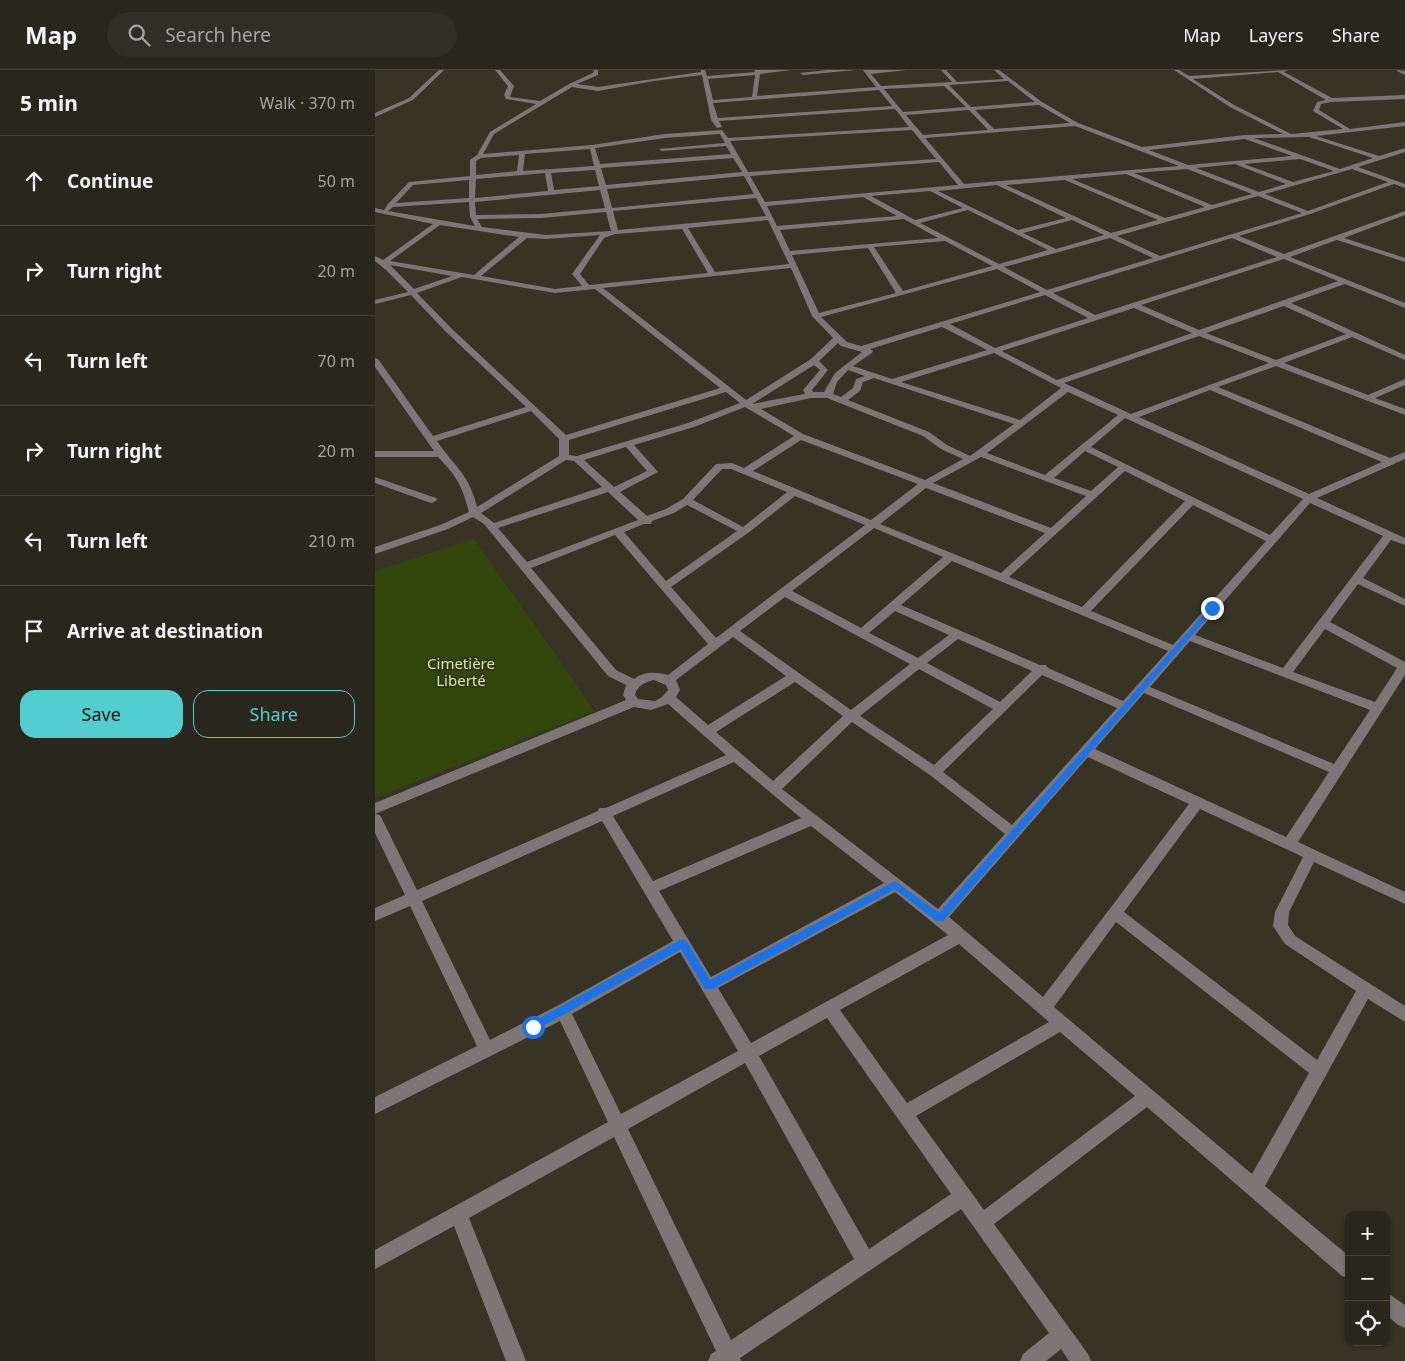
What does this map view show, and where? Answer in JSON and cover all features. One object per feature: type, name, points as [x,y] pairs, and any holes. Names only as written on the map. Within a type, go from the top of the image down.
[{"type":"street","points":[[375,115],[411,100],[442,70]]},
{"type":"street","points":[[497,70],[511,86],[507,94],[508,98],[543,103]]},
{"type":"street","points":[[479,228],[473,217],[473,160],[479,156],[492,134],[508,122],[571,85],[593,77],[596,74],[596,70]]},
{"type":"street","points":[[571,85],[598,89],[654,79],[704,74],[789,70]]},
{"type":"street","points":[[802,72],[853,70]]},
{"type":"street","points":[[866,71],[905,70]]},
{"type":"street","points":[[943,70],[956,83]]},
{"type":"street","points":[[996,70],[1040,103],[1076,124],[1308,213]]},
{"type":"street","points":[[1176,70],[1246,113],[1291,136]]},
{"type":"street","points":[[1279,70],[1331,100]]},
{"type":"street","points":[[1187,78],[1289,70]]},
{"type":"street","points":[[1399,70],[1405,73]]},
{"type":"street","points":[[866,71],[963,187]]},
{"type":"street","points":[[754,98],[757,72]]},
{"type":"street","points":[[802,72],[807,79]]},
{"type":"street","points":[[704,74],[712,102],[714,120],[763,204],[788,253],[816,316],[844,344],[869,351],[847,367],[833,382],[828,395]]},
{"type":"street","points":[[712,102],[815,92],[1007,80]]},
{"type":"street","points":[[945,84],[993,131]]},
{"type":"street","points":[[811,86],[815,92]]},
{"type":"street","points":[[1348,130],[1315,111],[1319,103],[1331,100],[1405,96]]},
{"type":"street","points":[[902,114],[1040,103]]},
{"type":"street","points":[[714,120],[896,107]]},
{"type":"street","points":[[921,137],[1076,124]]},
{"type":"street","points":[[1138,149],[1245,138],[1307,135],[1405,124]]},
{"type":"street","points":[[662,149],[727,142],[913,128]]},
{"type":"street","points":[[479,156],[522,154],[592,147],[665,136],[721,132]]},
{"type":"street","points":[[1307,135],[1378,158]]},
{"type":"street","points":[[660,162],[665,136]]},
{"type":"street","points":[[1245,138],[1340,171]]},
{"type":"street","points":[[592,147],[615,232]]},
{"type":"street","points":[[816,316],[1340,171],[1405,150]]},
{"type":"street","points":[[520,173],[522,154]]},
{"type":"street","points":[[385,211],[411,183],[735,156]]},
{"type":"street","points":[[763,204],[1300,156]]},
{"type":"street","points":[[551,193],[745,174],[941,160]]},
{"type":"street","points":[[1234,162],[1292,184]]},
{"type":"street","points":[[1351,167],[1405,186]]},
{"type":"street","points":[[475,278],[525,236],[542,216],[551,193],[548,171]]},
{"type":"street","points":[[1126,172],[1212,207]]},
{"type":"street","points":[[1065,178],[1164,220]]},
{"type":"street","points":[[860,349],[1308,213],[1395,182]]},
{"type":"street","points":[[999,184],[1159,258]]},
{"type":"street","points":[[932,190],[1055,251]]},
{"type":"street","points":[[473,217],[542,216],[758,196]]},
{"type":"street","points":[[865,196],[1094,318]]},
{"type":"street","points":[[390,206],[473,200],[615,232]]},
{"type":"street","points":[[647,223],[650,206]]},
{"type":"street","points":[[915,222],[969,208]]},
{"type":"street","points":[[375,210],[439,223],[525,236]]},
{"type":"street","points":[[894,381],[1283,257],[1405,213]]},
{"type":"street","points":[[775,228],[907,217]]},
{"type":"street","points":[[587,288],[576,274],[602,238],[615,232],[647,223],[684,226],[770,218]]},
{"type":"street","points":[[1017,232],[1073,218]]},
{"type":"street","points":[[384,262],[439,223]]},
{"type":"street","points":[[684,226],[713,275]]},
{"type":"street","points":[[1233,236],[1405,306]]},
{"type":"street","points":[[1335,237],[1405,260]]},
{"type":"street","points":[[788,253],[947,239]]},
{"type":"street","points":[[870,246],[901,294]]},
{"type":"street","points":[[1394,256],[1405,251]]},
{"type":"street","points":[[375,258],[384,262],[555,291],[794,266]]},
{"type":"street","points":[[384,262],[411,293],[564,438],[564,457]]},
{"type":"street","points":[[375,302],[411,293],[462,275]]},
{"type":"street","points":[[1056,383],[1344,282]]},
{"type":"street","points":[[597,287],[749,406],[800,436],[1052,532]]},
{"type":"street","points":[[1284,303],[1405,358]]},
{"type":"street","points":[[1134,305],[1199,333],[1405,412]]},
{"type":"street","points":[[943,324],[1056,383],[1405,542]]},
{"type":"street","points":[[1046,479],[1084,447],[1127,416],[1353,334]]},
{"type":"street","points":[[749,406],[814,360],[838,338]]},
{"type":"street","points":[[811,395],[807,389],[824,370],[814,360]]},
{"type":"street","points":[[375,361],[441,454],[461,476],[469,493],[474,513],[491,527],[612,673],[634,684]]},
{"type":"street","points":[[847,367],[1021,423]]},
{"type":"street","points":[[842,400],[857,389],[859,381],[872,376]]},
{"type":"street","points":[[1367,398],[1405,382]]},
{"type":"street","points":[[1210,387],[1391,462]]},
{"type":"street","points":[[669,680],[925,484],[975,457],[1067,388]]},
{"type":"street","points":[[564,438],[727,389]]},
{"type":"street","points":[[375,551],[444,527],[474,513],[564,457],[577,459],[749,406],[811,395],[828,395],[842,400],[926,434],[944,447],[1046,479],[1092,496]]},
{"type":"street","points":[[431,440],[532,408]]},
{"type":"street","points":[[746,470],[800,436]]},
{"type":"street","points":[[491,527],[611,490],[653,472],[627,443]]},
{"type":"street","points":[[1084,447],[1272,540]]},
{"type":"street","points":[[376,455],[441,454]]},
{"type":"street","points":[[939,918],[1309,498],[1405,455]]},
{"type":"street","points":[[577,459],[625,500],[647,522]]},
{"type":"street","points":[[523,567],[647,522],[687,502],[719,466],[732,466],[746,470],[1176,650]]},
{"type":"street","points":[[1003,578],[1124,467]]},
{"type":"street","points":[[375,480],[432,500]]},
{"type":"street","points":[[664,587],[744,531],[795,491]]},
{"type":"street","points":[[1083,611],[1192,500]]},
{"type":"street","points":[[687,502],[744,531]]},
{"type":"street","points":[[618,532],[715,645]]},
{"type":"street","points":[[1286,673],[1389,535]]},
{"type":"street","points":[[862,633],[951,556]]},
{"type":"street","points":[[1356,579],[1405,603]]},
{"type":"street","points":[[785,592],[1001,708]]},
{"type":"street","points":[[895,606],[957,634],[1042,668],[1126,707]]},
{"type":"street","points":[[1289,844],[1405,667],[1323,623]]},
{"type":"street","points":[[733,632],[851,716],[935,772],[1014,834]]},
{"type":"street","points":[[773,789],[851,716],[957,634]]},
{"type":"street","points":[[1188,636],[1377,708]]},
{"type":"street","points":[[935,772],[1042,668]]},
{"type":"street","points":[[708,731],[795,676]]},
{"type":"street","points":[[649,677],[660,677],[669,680],[674,690],[669,698],[655,705],[643,705],[634,702],[631,698],[629,691],[634,684],[649,677]]},
{"type":"street","points":[[1142,688],[1336,770]]},
{"type":"street","points":[[669,698],[773,789],[939,918],[1345,1266]]},
{"type":"street","points":[[375,809],[634,702]]},
{"type":"street","points":[[1087,751],[1405,898]]},
{"type":"street","points":[[375,915],[605,812],[736,756]]},
{"type":"street","points":[[1044,1008],[1198,802]]},
{"type":"street","points":[[605,812],[748,1053],[866,1262]]},
{"type":"street","points":[[375,819],[487,1050]]},
{"type":"street","points":[[650,889],[813,819]]},
{"type":"street","points":[[1311,855],[1283,912],[1280,926],[1290,940],[1405,1015]]},
{"type":"street","points":[[708,986],[895,884]]},
{"type":"street","points":[[1115,912],[1319,1071]]},
{"type":"street","points":[[375,1260],[960,936]]},
{"type":"street","points":[[375,1106],[563,1011],[682,943]]},
{"type":"street","points":[[1254,1188],[1365,990]]},
{"type":"street","points":[[829,1008],[1081,1361]]},
{"type":"street","points":[[563,1011],[726,1359],[963,1197]]},
{"type":"street","points":[[904,1114],[1061,1023]]},
{"type":"street","points":[[981,1223],[1147,1097]]},
{"type":"street","points":[[458,1214],[516,1361]]},
{"type":"street","points":[[1390,1305],[1405,1318]]},
{"type":"street","points":[[1030,1361],[1063,1336]]},
{"type":"green space","name":"Cimetière Liberté","points":[[474,539],[595,711],[375,798],[375,571]]},
{"type":"route","points":[[533,1027],[682,943],[708,986],[895,884],[939,918],[1212,608]]}]
